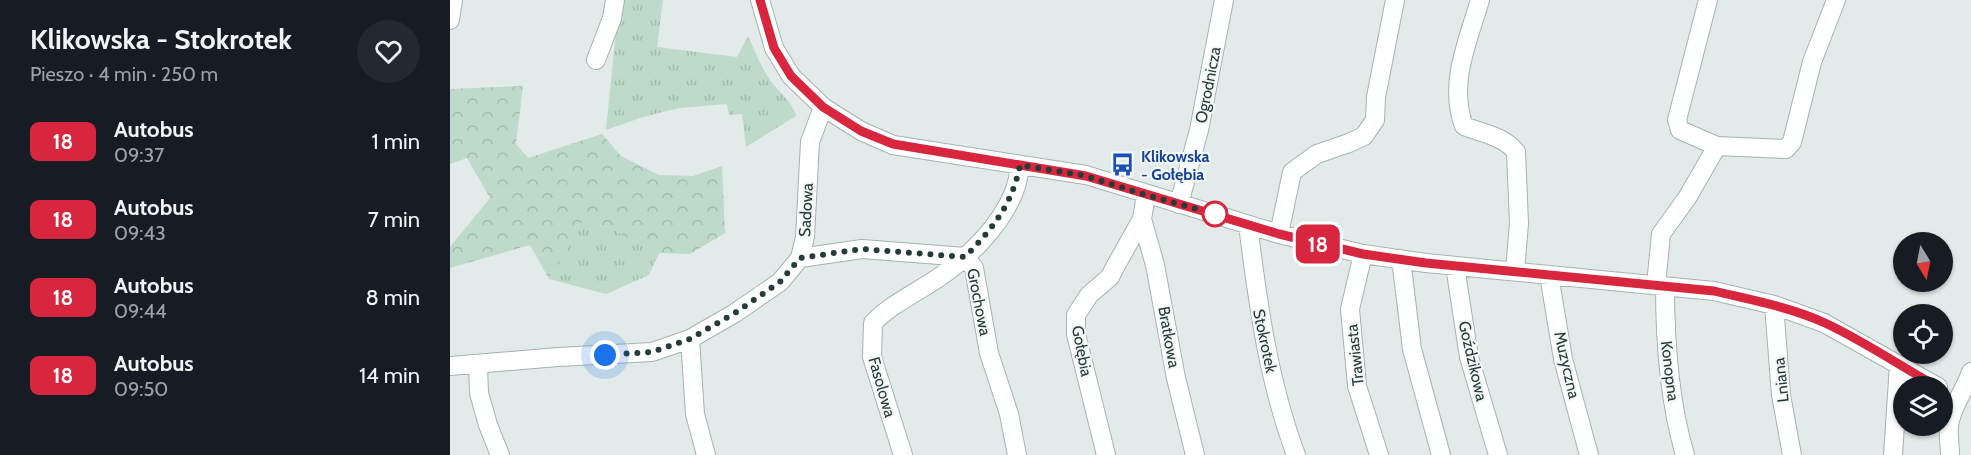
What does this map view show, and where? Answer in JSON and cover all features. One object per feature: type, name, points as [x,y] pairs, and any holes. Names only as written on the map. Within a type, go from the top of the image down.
[{"type":"street","points":[[450,20],[453,0]]},
{"type":"street","points":[[596,60],[612,18],[615,0]]},
{"type":"street","points":[[760,0],[774,48],[791,76],[823,107],[861,131],[893,144],[1086,176],[1279,234],[1363,254],[1455,266],[1714,291],[1774,305],[1824,323],[1918,376]]},
{"type":"street","name":"Ogrodnicza","points":[[1179,204],[1199,130],[1224,0]]},
{"type":"street","points":[[1279,234],[1292,172],[1317,154],[1364,136],[1375,120],[1376,97],[1395,0]]},
{"type":"street","points":[[1480,0],[1459,67],[1458,112],[1464,126],[1502,140],[1516,152],[1519,223],[1515,271]]},
{"type":"street","points":[[1708,0],[1677,120],[1680,130],[1717,146],[1785,148],[1792,142],[1812,62],[1836,0]]},
{"type":"street","name":"Sadowa","points":[[450,366],[652,352],[690,339],[735,313],[780,282],[800,258],[805,237],[810,142],[823,107]]},
{"type":"street","name":"Konopna","points":[[1685,455],[1677,429],[1665,333],[1661,286],[1661,234],[1687,198],[1717,146]]},
{"type":"street","name":"Grochowa","points":[[1017,455],[1009,414],[989,354],[974,268],[965,257],[994,225],[1011,198],[1020,165]]},
{"type":"street","name":"Gołębia","points":[[1106,455],[1076,334],[1076,315],[1089,295],[1110,277],[1142,219],[1146,195]]},
{"type":"street","name":"Bratkowa","points":[[1142,219],[1155,265],[1176,378],[1195,455]]},
{"type":"street","name":"Stokrotek","points":[[1248,225],[1260,319],[1281,414],[1296,455]]},
{"type":"street","points":[[800,258],[862,249],[965,257]]},
{"type":"street","name":"Trawiasta","points":[[1363,254],[1350,309],[1357,386],[1379,455]]},
{"type":"street","name":"Fasolowa","points":[[903,455],[872,357],[873,323],[882,313],[940,277],[965,257]]},
{"type":"street","points":[[1401,259],[1412,348],[1441,455]]},
{"type":"street","name":"Goździkowa","points":[[1455,266],[1469,357],[1498,455]]},
{"type":"street","name":"Muzyczna","points":[[1548,275],[1563,359],[1589,455]]},
{"type":"street","name":"Lniana","points":[[1774,305],[1781,395],[1792,455]]},
{"type":"street","points":[[690,339],[695,414],[706,455]]},
{"type":"street","points":[[478,363],[479,393],[500,455]]},
{"type":"street","points":[[1893,455],[1899,365]]},
{"type":"street","points":[[1950,455],[1949,427],[1952,412],[1965,404],[1971,372]]},
{"type":"green space","points":[[621,0],[663,0],[657,47],[737,57],[748,36],[767,75],[788,101],[796,116],[746,147],[742,114],[729,115],[727,104],[679,108],[606,130]]},
{"type":"green space","points":[[523,86],[516,144],[528,158],[602,134],[621,156],[659,175],[693,176],[722,166],[725,233],[690,254],[659,253],[610,227],[586,221],[577,225],[567,251],[549,279],[530,245],[450,268],[450,247],[490,198],[467,158],[450,164],[450,89]]},
{"type":"green space","points":[[586,221],[610,227],[659,253],[649,275],[606,294],[549,279],[567,251],[577,225]]},
{"type":"bus line","name":"18","points":[[760,0],[774,48],[791,76],[823,107],[861,131],[893,144],[934,153],[1086,176],[1335,249],[1426,263],[1714,291],[1774,305],[1824,323],[1919,376]]},
{"type":"place","name":"Klikowska - Gołębia","points":[[1123,165]]},
{"type":"route","points":[[605,355],[652,352],[690,339],[735,313],[780,282],[800,258],[862,249],[965,257],[994,225],[1011,198],[1020,165],[1086,176],[1215,214]]}]
